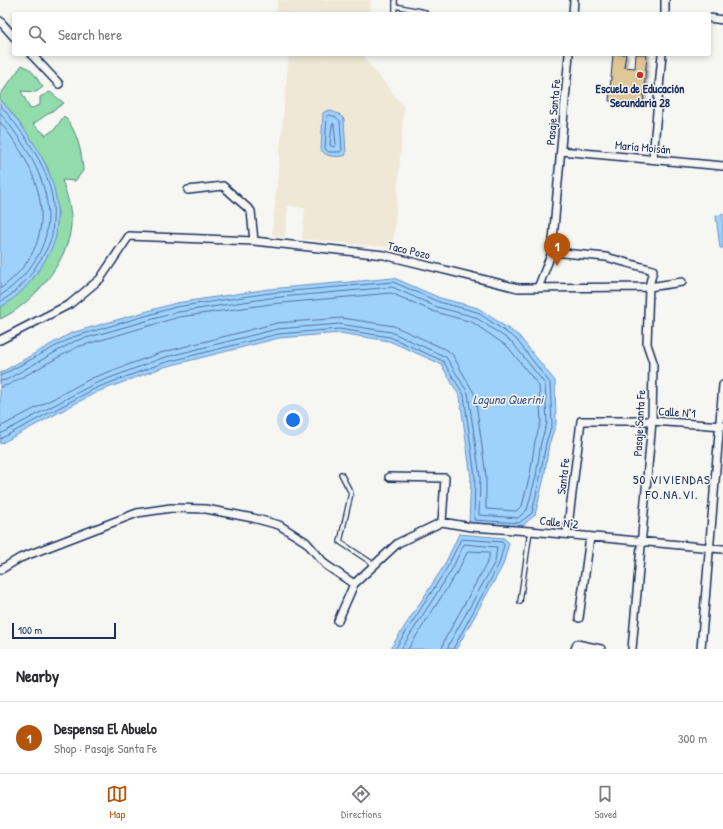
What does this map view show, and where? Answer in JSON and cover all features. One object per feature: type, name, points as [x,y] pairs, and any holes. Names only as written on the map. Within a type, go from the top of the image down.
[{"type":"street","points":[[572,12],[574,0]]},
{"type":"street","points":[[665,0],[665,12]]},
{"type":"street","points":[[711,18],[723,20]]},
{"type":"street","points":[[0,21],[12,35]]},
{"type":"street","points":[[33,56],[59,84]]},
{"type":"street","name":"Pasaje Santa Fe","points":[[538,288],[552,252],[569,56]]},
{"type":"street","points":[[653,158],[662,56]]},
{"type":"street","name":"María Moisán","points":[[561,151],[653,158],[723,166]]},
{"type":"street","points":[[188,190],[223,186],[251,211],[254,241]]},
{"type":"street","name":"Taco Pozo","points":[[0,340],[70,304],[100,279],[129,236],[254,241],[384,255],[518,288],[649,287],[682,282]]},
{"type":"street","name":"Pasaje Santa Fe","points":[[552,252],[606,257],[653,270],[649,287],[647,344],[652,362],[652,421],[632,649]]},
{"type":"street","points":[[701,649],[721,426],[723,385]]},
{"type":"street","name":"Calle N°1","points":[[581,422],[652,421],[721,426]]},
{"type":"street","name":"Santa Fe","points":[[567,534],[581,422]]},
{"type":"street","points":[[338,621],[354,584],[398,543],[442,522],[445,478],[389,478]]},
{"type":"street","points":[[0,570],[20,558],[137,513],[170,508],[199,509],[253,518],[279,525],[306,542],[326,565],[354,584]]},
{"type":"street","name":"Calle N°2","points":[[442,522],[471,527],[567,534],[723,549]]},
{"type":"street","points":[[579,618],[590,537]]},
{"type":"street","points":[[576,646],[601,649]]},
{"type":"lane","points":[[395,0],[396,12]]},
{"type":"lane","points":[[395,6],[425,12]]},
{"type":"lane","points":[[341,474],[352,493],[340,542],[375,565]]},
{"type":"lane","points":[[520,602],[530,531]]},
{"type":"shaded area","points":[[278,0],[371,0],[370,12],[276,12]]},
{"type":"shaded area","points":[[289,56],[366,56],[365,59],[404,107],[393,248],[302,239],[305,208],[288,206],[285,237],[272,236]]},
{"type":"green space","points":[[22,65],[32,72],[43,87],[36,92],[21,91],[30,109],[40,105],[40,97],[50,92],[64,103],[33,124],[46,135],[55,129],[64,116],[69,122],[78,142],[83,171],[75,181],[62,180],[70,208],[71,219],[69,239],[64,253],[47,280],[36,293],[12,312],[0,319],[0,307],[19,294],[35,276],[55,239],[58,213],[48,169],[16,118],[0,99],[0,95]]},
{"type":"water","points":[[0,99],[22,126],[41,155],[54,187],[57,204],[57,222],[55,240],[41,267],[23,290],[0,307]]},
{"type":"water","points":[[328,110],[339,114],[344,119],[346,155],[332,156],[321,150],[323,113]]},
{"type":"water","points":[[723,214],[723,248],[720,248],[716,216]]},
{"type":"water","name":"Laguna Querini","points":[[394,278],[440,298],[478,308],[519,336],[555,381],[556,424],[549,444],[544,478],[535,515],[521,527],[469,523],[471,478],[460,397],[441,364],[389,341],[340,333],[279,338],[164,367],[97,392],[0,444],[0,373],[71,333],[176,303],[269,289]]},
{"type":"water","points":[[459,534],[504,538],[509,543],[503,565],[458,646],[456,649],[390,649],[444,566]]},
{"type":"building","points":[[613,56],[626,56],[624,67],[635,68],[636,56],[647,56],[643,104],[609,101]]},
{"type":"place","name":"Escuela de Educación Secundaria 28","points":[[640,75]]},
{"type":"place","name":"Despensa El Abuelo","points":[[557,266]]},
{"type":"district","name":"50 VIVIENDAS FO.NA.VI.","points":[[672,486]]}]
